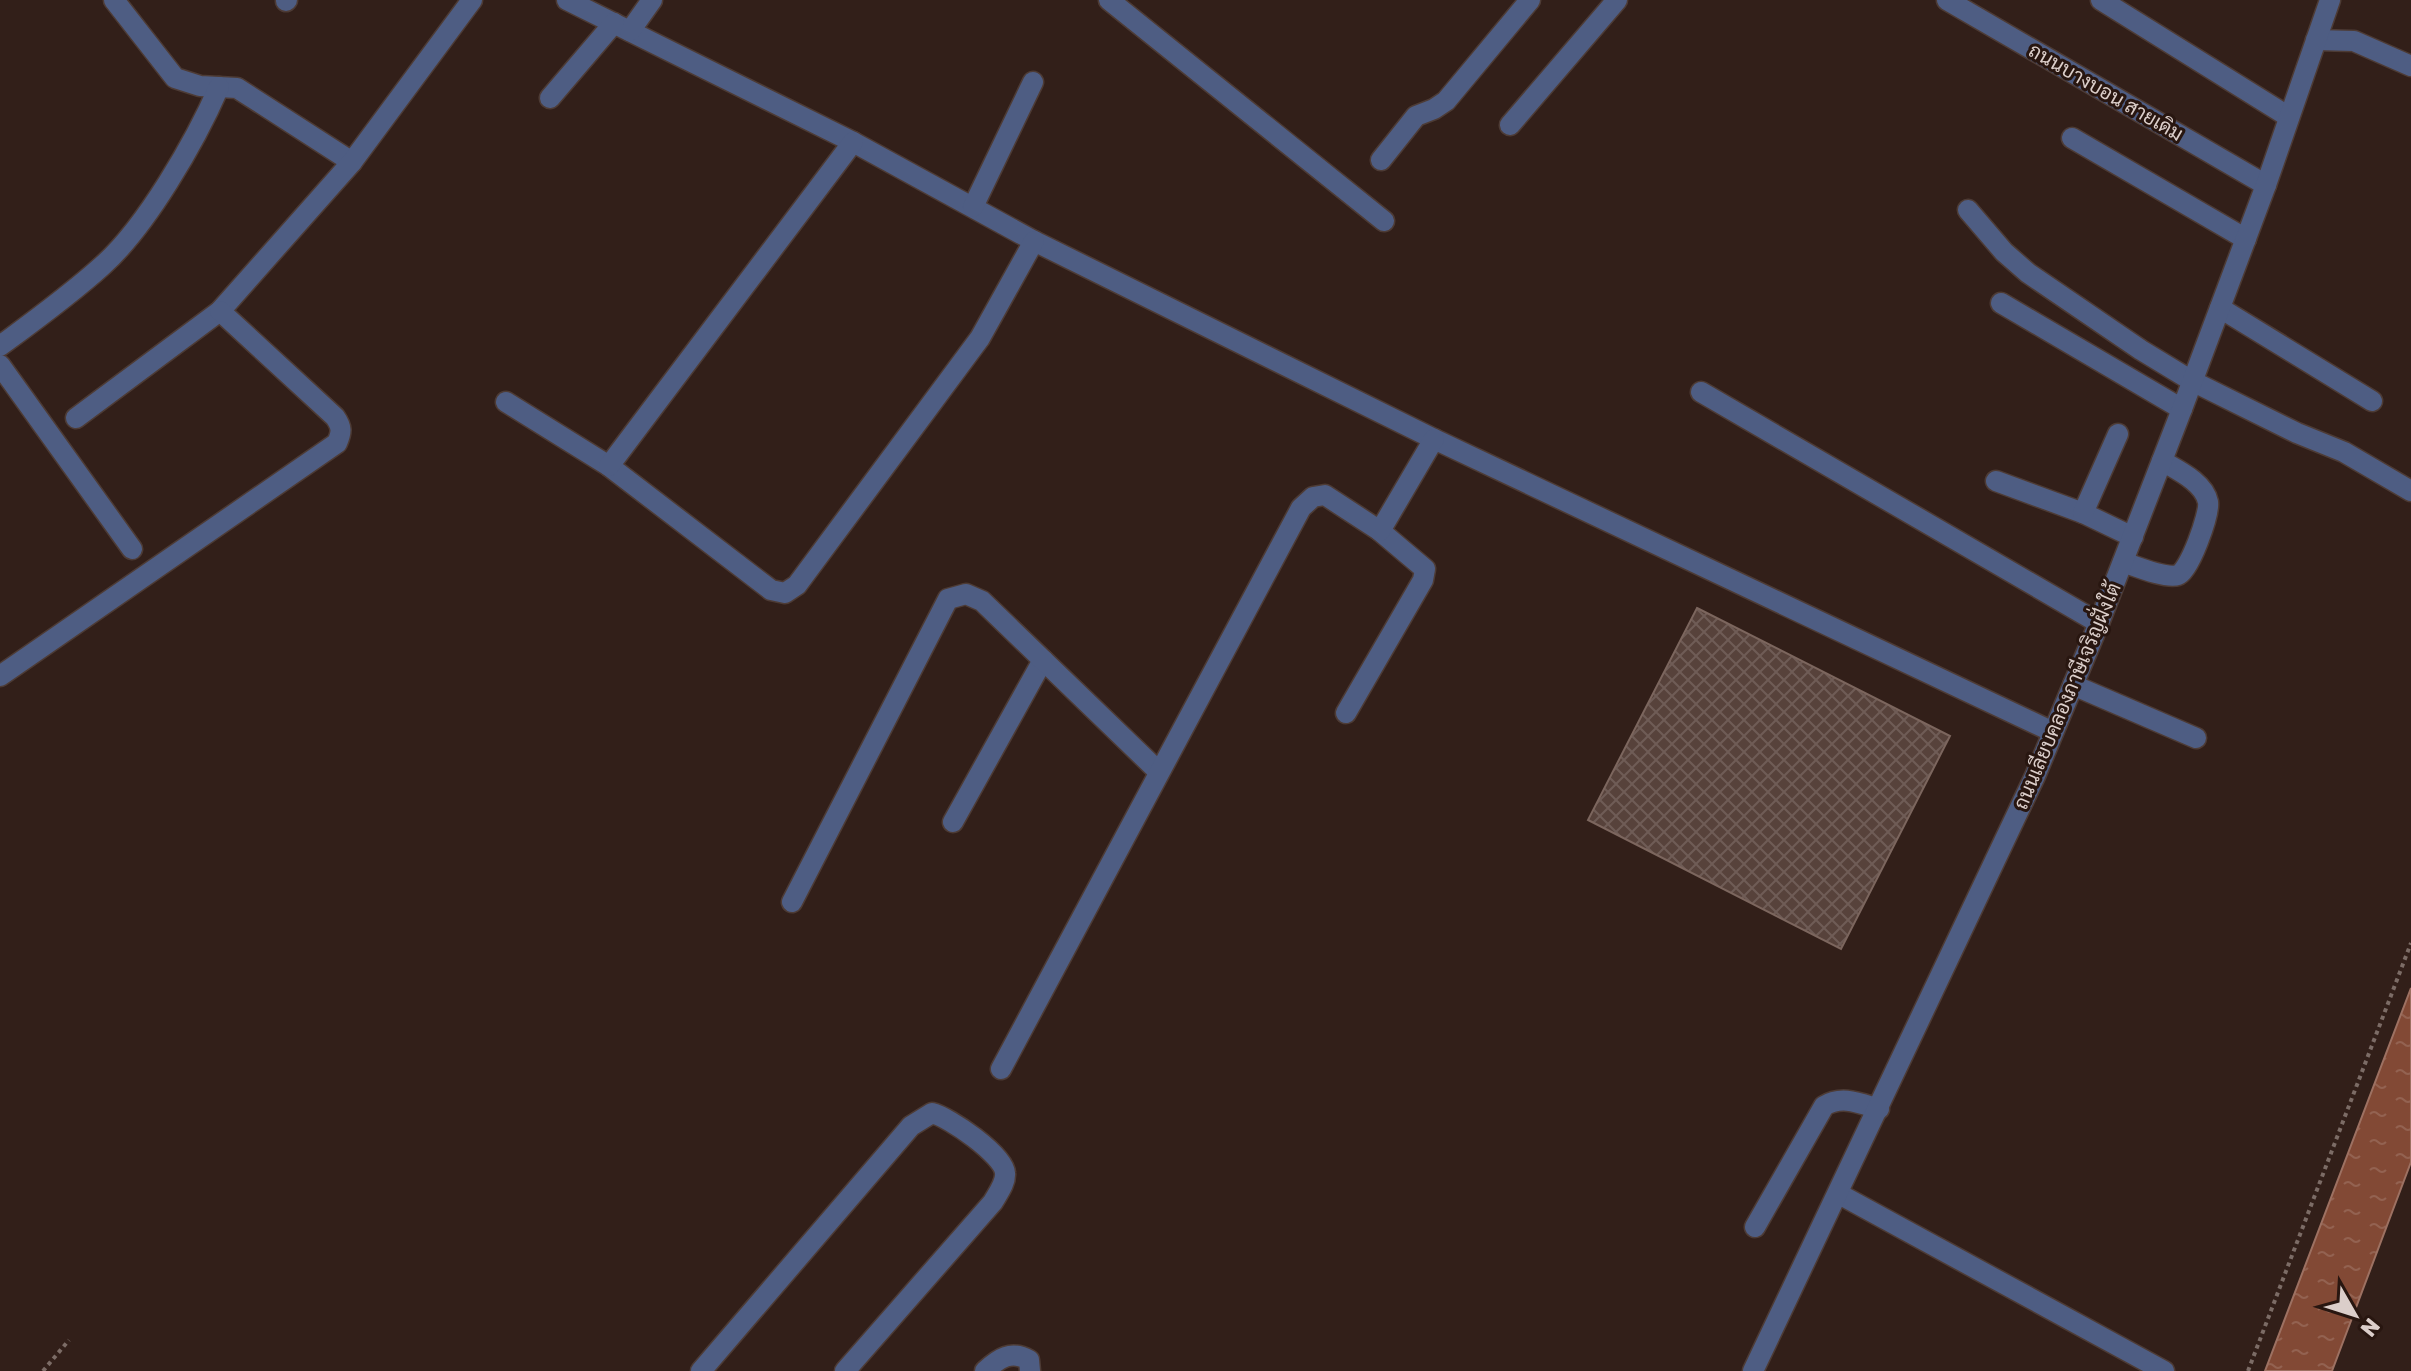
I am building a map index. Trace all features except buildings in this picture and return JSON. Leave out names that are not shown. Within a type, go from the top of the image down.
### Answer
[{"type":"street","points":[[114,0],[175,78],[200,86],[237,88],[352,162]]},
{"type":"street","points":[[76,418],[220,311],[352,162],[472,0]]},
{"type":"street","points":[[567,0],[853,142],[1034,241],[1434,439],[2053,732]]},
{"type":"street","points":[[550,98],[652,0]]},
{"type":"street","points":[[1109,0],[1384,221]]},
{"type":"street","points":[[1381,160],[1416,116],[1446,101],[1530,0]]},
{"type":"street","points":[[1510,125],[1617,0]]},
{"type":"street","name":"ถนนบางบอน สายเดิม","points":[[1947,0],[2266,185]]},
{"type":"street","points":[[2101,0],[2289,117]]},
{"type":"street","name":"ถนนเลียบคลองภาษีเจริญฝั่งใต้","points":[[1753,1371],[2035,776],[2099,623],[2266,185],[2316,40],[2325,2]]},
{"type":"street","points":[[2316,40],[2354,41],[2411,66]]},
{"type":"street","points":[[973,207],[1033,82]]},
{"type":"street","points":[[0,346],[103,265],[135,229],[180,161],[206,117],[219,87]]},
{"type":"street","points":[[2072,138],[2246,239]]},
{"type":"street","points":[[609,466],[853,142]]},
{"type":"street","points":[[1968,210],[2004,252],[2028,273],[2141,350],[2192,381],[2297,433],[2344,452],[2411,491]]},
{"type":"street","points":[[506,402],[609,466],[771,590],[785,593],[797,585],[980,338],[1034,241]]},
{"type":"street","points":[[2001,303],[2182,409]]},
{"type":"street","points":[[2220,308],[2372,401]]},
{"type":"street","points":[[0,676],[337,443],[341,425],[335,417],[220,311]]},
{"type":"street","points":[[0,365],[132,549]]},
{"type":"street","points":[[1701,392],[2099,623]]},
{"type":"street","points":[[2083,513],[2118,434]]},
{"type":"street","points":[[1380,531],[1434,439]]},
{"type":"street","points":[[2123,562],[2168,575],[2179,575],[2186,569],[2206,518],[2208,502],[2202,490],[2190,478],[2162,461]]},
{"type":"street","points":[[1996,481],[2083,513],[2133,537]]},
{"type":"street","points":[[1001,1069],[1301,508],[1313,497],[1325,495],[1380,531],[1425,569],[1423,580],[1346,713]]},
{"type":"street","points":[[792,902],[948,599],[966,594],[982,601],[1158,771]]},
{"type":"street","points":[[953,822],[1043,660]]},
{"type":"street","points":[[2073,685],[2196,738]]},
{"type":"street","points":[[1755,1227],[1824,1106],[1843,1099],[1879,1109]]},
{"type":"street","points":[[701,1371],[911,1126],[932,1113],[944,1115],[997,1157],[1004,1166],[1006,1176],[1003,1185],[993,1202],[845,1371]]},
{"type":"street","points":[[1839,1194],[2164,1371]]},
{"type":"street","points":[[985,1371],[1000,1359],[1013,1354],[1029,1360],[1030,1371]]},
{"type":"path","points":[[2248,1371],[2411,943]]},
{"type":"path","points":[[43,1371],[69,1340]]},
{"type":"water","points":[[2411,988],[2411,1162],[2332,1371],[2265,1371]]}]
